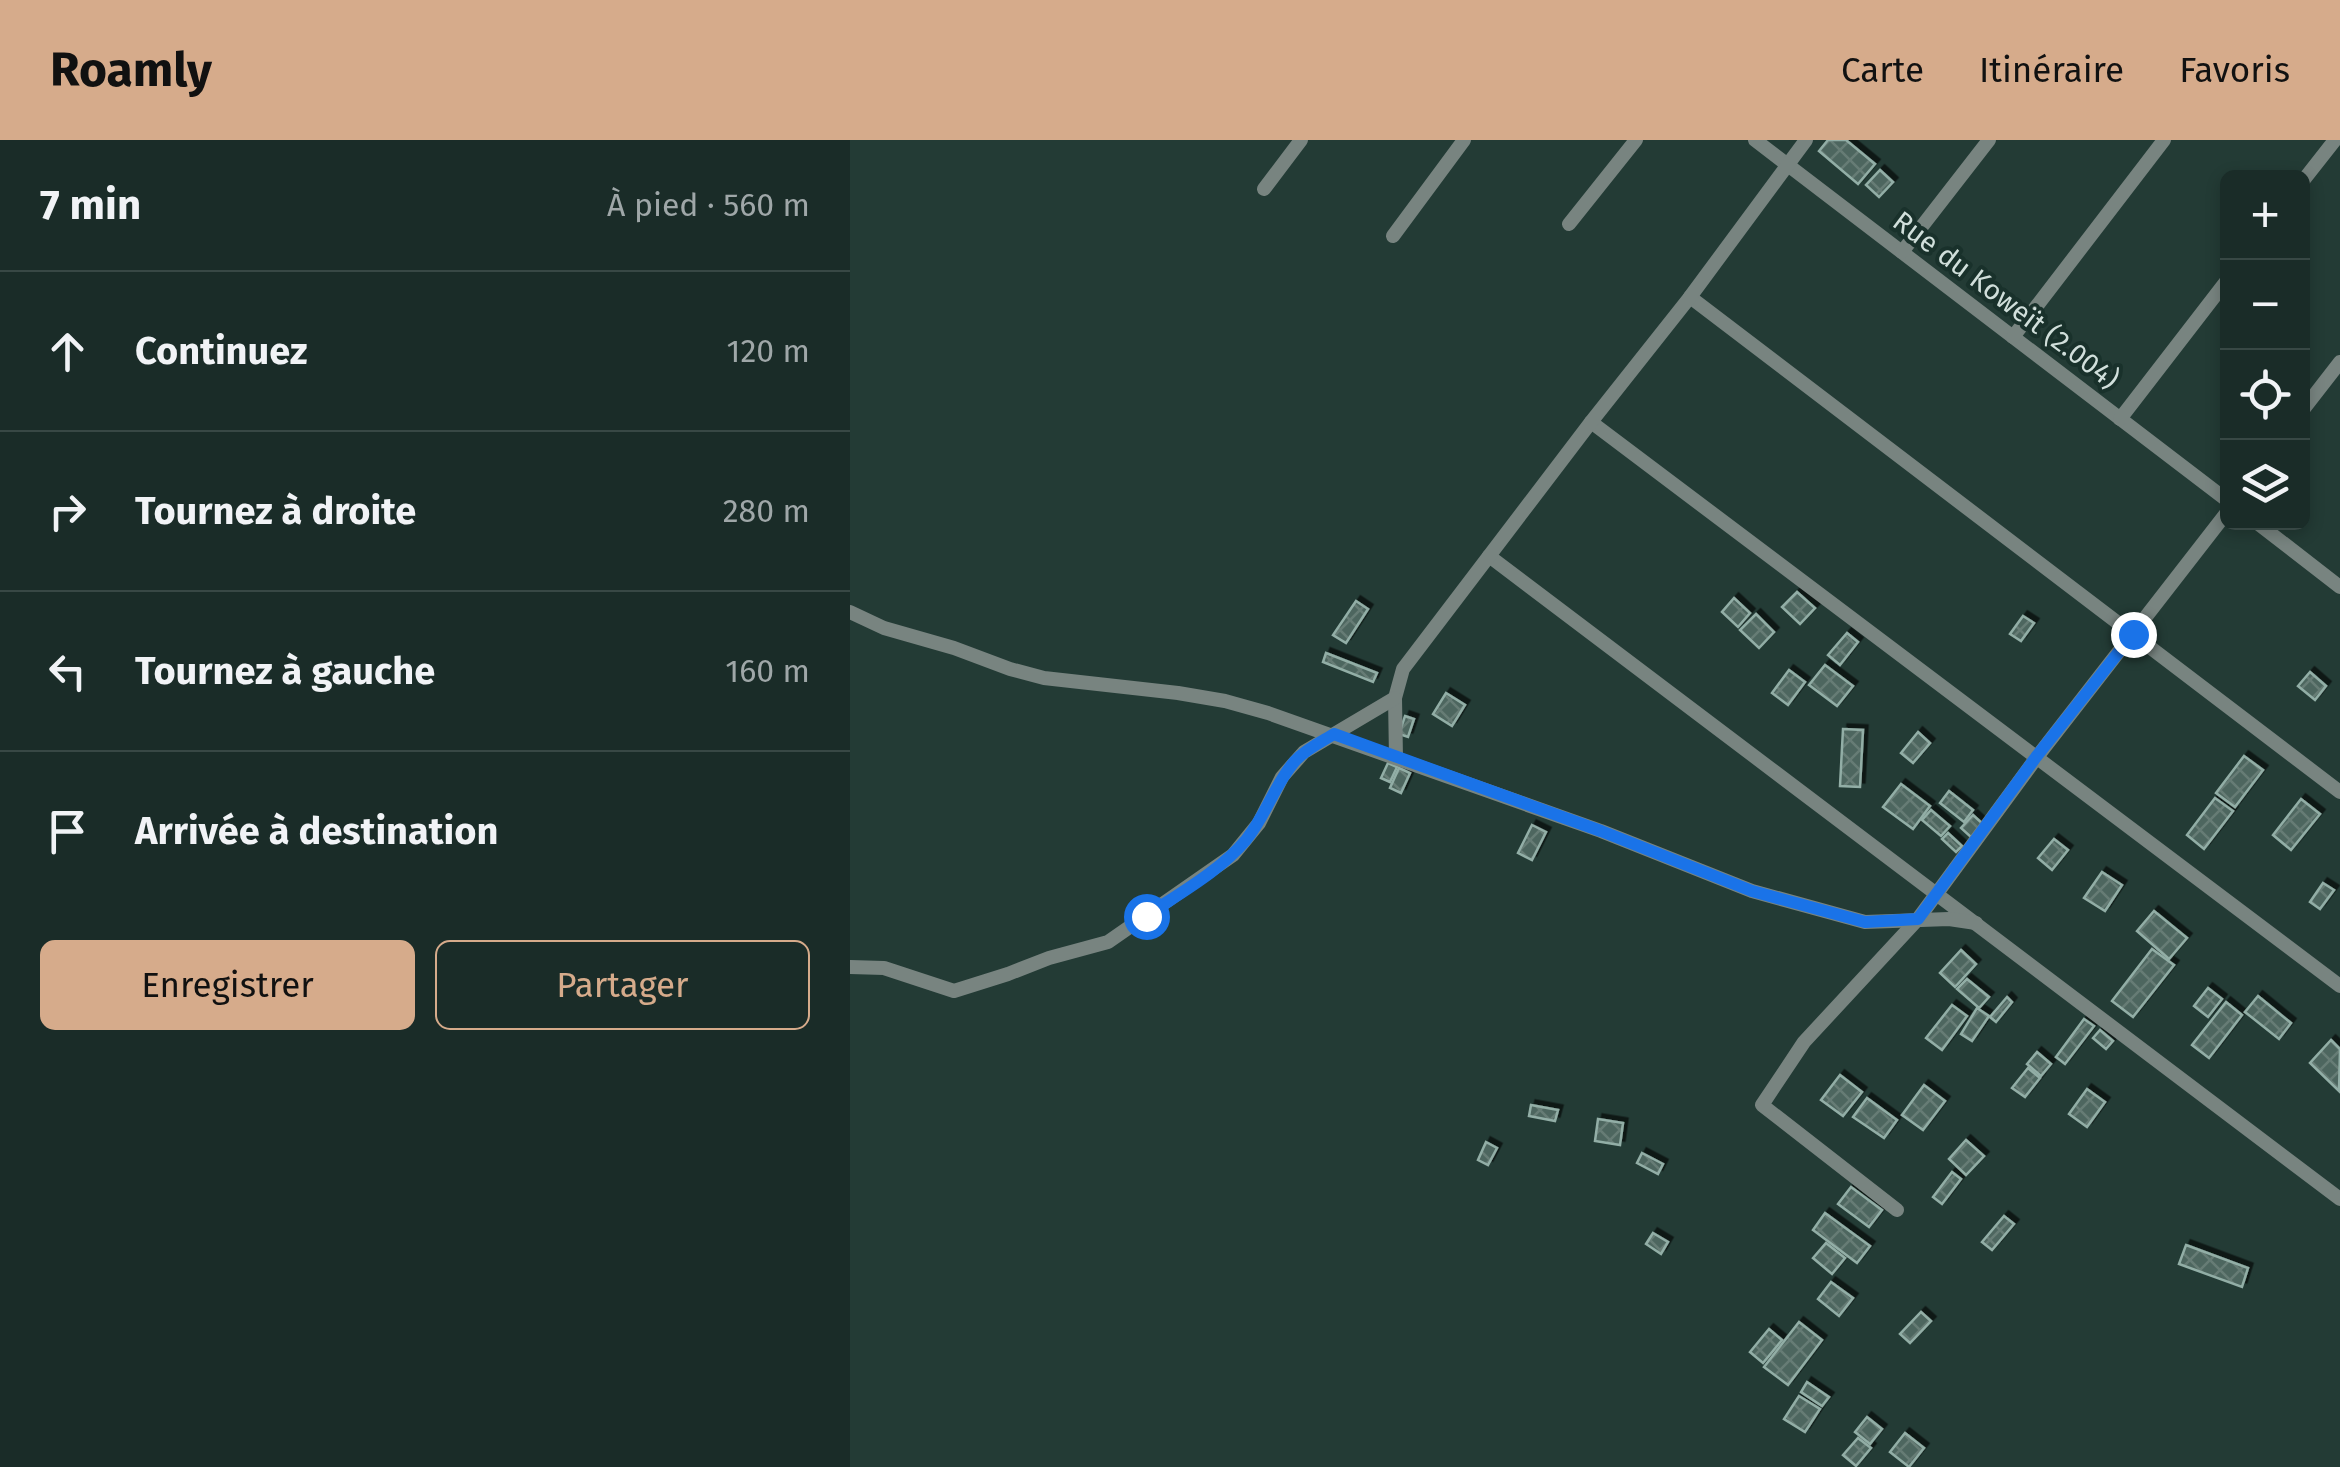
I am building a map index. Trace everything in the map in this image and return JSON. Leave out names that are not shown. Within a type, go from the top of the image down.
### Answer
[{"type":"street","points":[[1264,189],[1300,140]]},
{"type":"street","points":[[1393,236],[1464,140]]},
{"type":"street","points":[[1569,224],[1636,140]]},
{"type":"street","name":"Rue du Koweït (2.004)","points":[[1755,140],[2220,495]]},
{"type":"street","points":[[1396,758],[1394,698],[1403,669],[1806,140]]},
{"type":"street","points":[[1902,252],[1988,140]]},
{"type":"street","points":[[2013,337],[2164,140]]},
{"type":"street","points":[[2310,172],[2334,140]]},
{"type":"street","points":[[2120,419],[2220,289]]},
{"type":"street","points":[[1690,297],[2340,792]]},
{"type":"street","points":[[2310,401],[2340,362]]},
{"type":"street","points":[[1591,422],[2340,986]]},
{"type":"street","points":[[1897,1210],[1762,1105],[1804,1042],[1918,919],[2036,757],[2220,521]]},
{"type":"street","points":[[2266,530],[2340,586]]},
{"type":"street","points":[[1490,556],[2340,1199]]},
{"type":"street","points":[[850,612],[884,628],[1044,678],[1225,701],[1334,734],[1601,831],[1752,891],[1865,922],[1949,918],[1976,924]]},
{"type":"street","points":[[850,967],[884,968],[954,990],[1108,942],[1233,854],[1259,823],[1274,791],[1304,752],[1394,698]]},
{"type":"building","points":[[1828,140],[1846,140],[1875,164],[1858,184],[1819,151]]},
{"type":"building","points":[[1880,170],[1893,182],[1879,197],[1866,185]]},
{"type":"building","points":[[1797,592],[1815,608],[1800,624],[1782,607]]},
{"type":"building","points":[[1734,598],[1750,613],[1738,627],[1722,612]]},
{"type":"building","points":[[1356,601],[1368,609],[1346,643],[1333,635]]},
{"type":"building","points":[[1756,614],[1774,632],[1759,648],[1740,630]]},
{"type":"building","points":[[2023,616],[2034,623],[2021,641],[2010,634]]},
{"type":"building","points":[[1847,633],[1858,642],[1840,665],[1828,655]]},
{"type":"building","points":[[1326,653],[1377,673],[1373,682],[1323,662]]},
{"type":"building","points":[[1825,665],[1853,686],[1837,706],[1809,685]]},
{"type":"building","points":[[1789,670],[1805,682],[1788,705],[1772,693]]},
{"type":"building","points":[[2310,672],[2326,686],[2315,700],[2298,686]]},
{"type":"building","points":[[1446,693],[1465,705],[1452,726],[1433,714]]},
{"type":"building","points":[[1405,716],[1414,719],[1408,737],[1399,734]]},
{"type":"building","points":[[1843,729],[1863,730],[1860,787],[1840,786]]},
{"type":"building","points":[[1918,732],[1930,743],[1913,763],[1901,753]]},
{"type":"building","points":[[2244,756],[2263,770],[2235,807],[2216,793]]},
{"type":"building","points":[[1388,763],[1397,767],[1390,782],[1381,778]]},
{"type":"building","points":[[1399,768],[1410,773],[1401,793],[1390,788]]},
{"type":"building","points":[[1901,784],[1930,806],[1913,829],[1883,807]]},
{"type":"building","points":[[1949,791],[1973,810],[1964,822],[1940,803]]},
{"type":"building","points":[[2215,798],[2233,811],[2204,849],[2187,835]]},
{"type":"building","points":[[2301,799],[2320,814],[2291,850],[2273,835]]},
{"type":"building","points":[[1931,810],[1950,826],[1941,836],[1922,820]]},
{"type":"building","points":[[1973,815],[1984,825],[1972,838],[1961,828]]},
{"type":"building","points":[[1532,825],[1546,832],[1532,860],[1518,853]]},
{"type":"building","points":[[1948,833],[1962,846],[1956,852],[1942,839]]},
{"type":"building","points":[[2054,839],[2068,850],[2052,870],[2038,858]]},
{"type":"building","points":[[2102,872],[2122,885],[2105,911],[2084,898]]},
{"type":"building","points":[[2323,883],[2334,890],[2320,909],[2310,902]]},
{"type":"building","points":[[2154,911],[2187,938],[2169,959],[2137,931]]},
{"type":"building","points":[[2152,949],[2174,965],[2133,1017],[2112,1001]]},
{"type":"building","points":[[1961,950],[1976,964],[1955,987],[1940,973]]},
{"type":"building","points":[[1967,979],[1989,997],[1979,1008],[1957,989]]},
{"type":"building","points":[[2208,988],[2222,999],[2208,1017],[2194,1006]]},
{"type":"building","points":[[2258,996],[2291,1023],[2279,1039],[2245,1012]]},
{"type":"building","points":[[2007,997],[2012,1002],[1996,1022],[1990,1017]]},
{"type":"building","points":[[2226,1002],[2242,1015],[2209,1058],[2192,1045]]},
{"type":"building","points":[[1952,1005],[1967,1016],[1942,1050],[1926,1038]]},
{"type":"building","points":[[1977,1008],[1989,1016],[1972,1041],[1961,1034]]},
{"type":"building","points":[[2084,1019],[2094,1026],[2065,1064],[2056,1057]]},
{"type":"building","points":[[2100,1030],[2113,1041],[2106,1049],[2093,1038]]},
{"type":"building","points":[[2331,1040],[2340,1049],[2339,1091],[2310,1063]]},
{"type":"building","points":[[2037,1052],[2051,1064],[2041,1076],[2027,1064]]},
{"type":"building","points":[[2028,1068],[2040,1078],[2025,1097],[2012,1088]]},
{"type":"building","points":[[1840,1075],[1862,1092],[1843,1116],[1821,1100]]},
{"type":"building","points":[[1924,1085],[1945,1101],[1923,1130],[1902,1115]]},
{"type":"building","points":[[2087,1089],[2105,1102],[2087,1127],[2069,1114]]},
{"type":"building","points":[[1867,1098],[1897,1120],[1884,1138],[1853,1117]]},
{"type":"building","points":[[1531,1105],[1558,1110],[1555,1121],[1529,1116]]},
{"type":"building","points":[[1598,1119],[1623,1123],[1620,1145],[1595,1141]]},
{"type":"building","points":[[1966,1140],[1984,1156],[1966,1175],[1949,1159]]},
{"type":"building","points":[[1486,1142],[1497,1148],[1488,1165],[1478,1160]]},
{"type":"building","points":[[1642,1153],[1663,1164],[1658,1174],[1637,1163]]},
{"type":"building","points":[[1952,1172],[1961,1179],[1942,1204],[1933,1197]]},
{"type":"building","points":[[1851,1187],[1882,1210],[1869,1227],[1838,1204]]},
{"type":"building","points":[[1825,1213],[1870,1246],[1857,1263],[1813,1230]]},
{"type":"building","points":[[2004,1216],[2014,1224],[1992,1250],[1982,1242]]},
{"type":"building","points":[[1653,1233],[1668,1242],[1661,1254],[1646,1244]]},
{"type":"building","points":[[1826,1243],[1845,1258],[1832,1274],[1813,1258]]},
{"type":"building","points":[[2186,1245],[2248,1268],[2242,1287],[2179,1264]]},
{"type":"building","points":[[1831,1282],[1853,1298],[1839,1316],[1818,1299]]},
{"type":"building","points":[[1921,1312],[1931,1321],[1910,1343],[1900,1334]]},
{"type":"building","points":[[1799,1322],[1822,1340],[1788,1385],[1764,1367]]},
{"type":"building","points":[[1769,1329],[1782,1340],[1763,1363],[1750,1352]]},
{"type":"building","points":[[1807,1382],[1829,1397],[1822,1406],[1801,1392]]},
{"type":"building","points":[[1799,1396],[1820,1409],[1805,1432],[1784,1419]]},
{"type":"building","points":[[1867,1417],[1882,1429],[1870,1444],[1855,1432]]},
{"type":"building","points":[[1905,1433],[1924,1448],[1909,1467],[1890,1452]]},
{"type":"building","points":[[1858,1438],[1871,1448],[1856,1466],[1843,1455]]},
{"type":"route","points":[[1146,916],[1233,854],[1259,823],[1294,762],[1334,734],[1601,831],[1752,891],[1865,922],[1918,919],[2036,757],[2133,634]]}]
